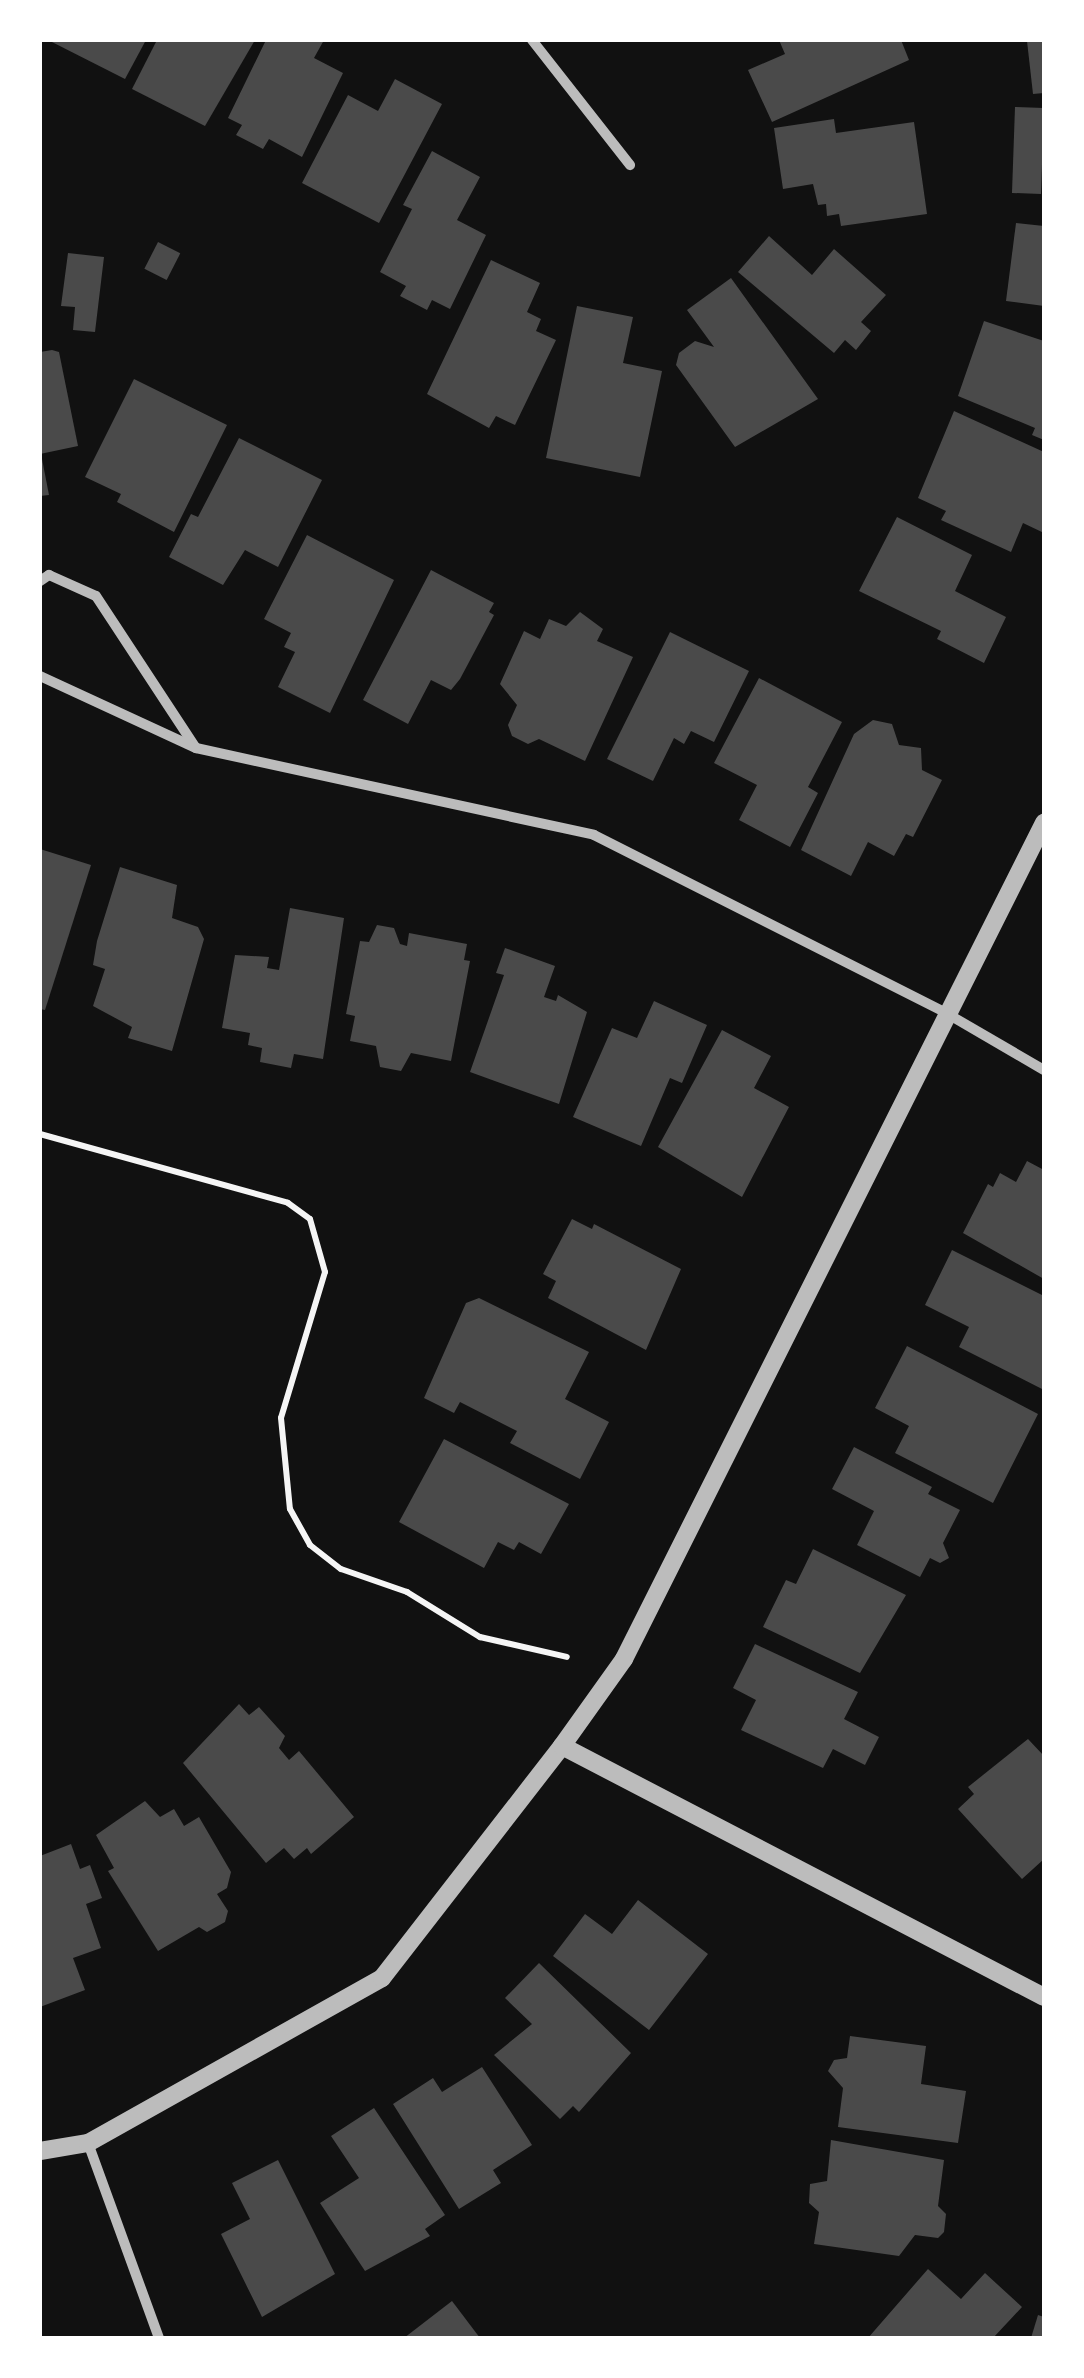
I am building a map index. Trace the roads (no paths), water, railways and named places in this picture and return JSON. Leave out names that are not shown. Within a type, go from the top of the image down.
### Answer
[{"type":"street","points":[[532,40],[630,165]]},
{"type":"street","points":[[40,581],[49,575],[96,596],[196,748]]},
{"type":"street","points":[[40,676],[196,748],[594,836],[946,1013],[1044,1070]]},
{"type":"street","points":[[40,2152],[88,2143],[382,1978],[562,1746],[624,1659],[1044,823]]},
{"type":"street","points":[[562,1746],[1044,1997]]},
{"type":"street","points":[[88,2143],[159,2338]]}]
